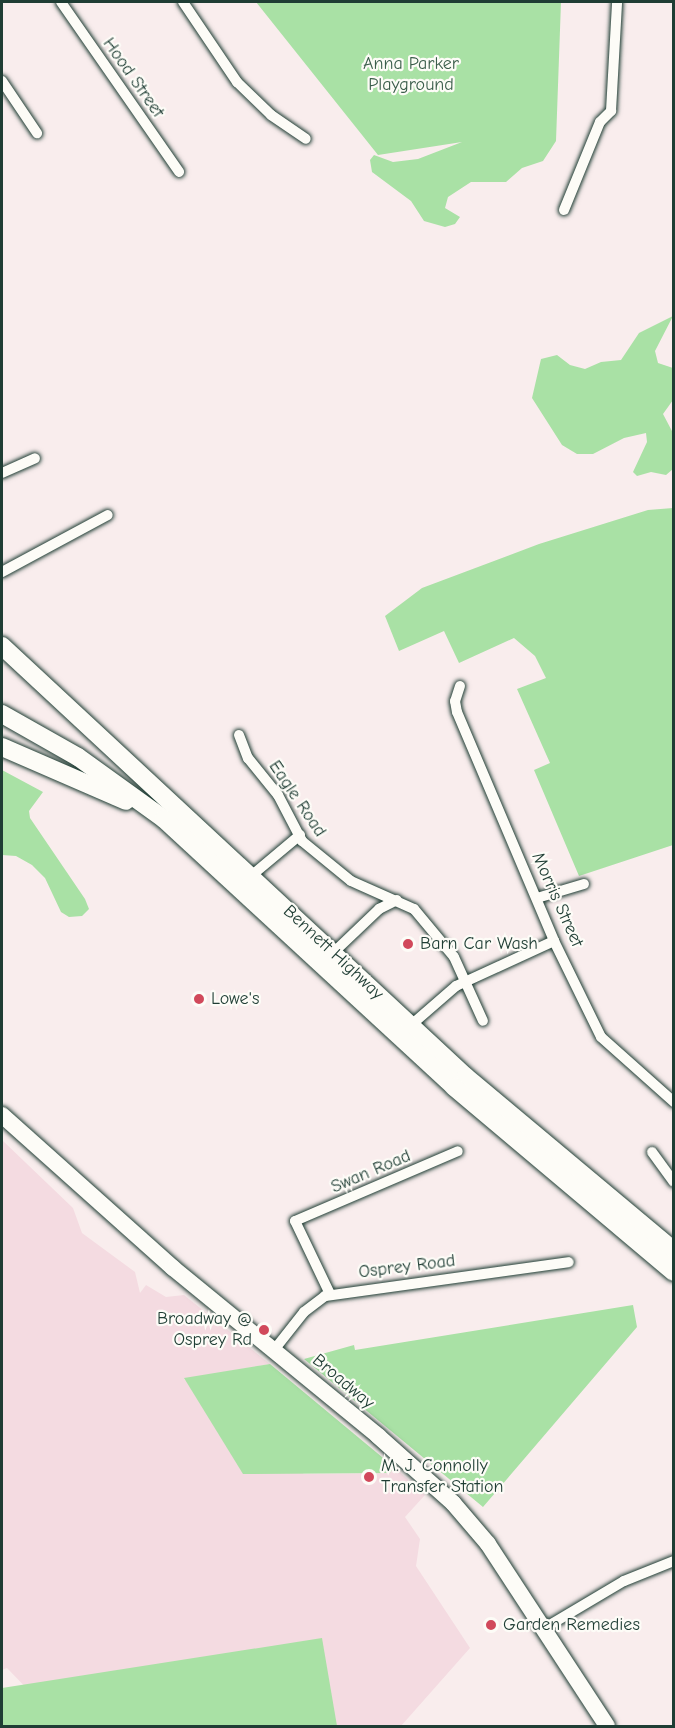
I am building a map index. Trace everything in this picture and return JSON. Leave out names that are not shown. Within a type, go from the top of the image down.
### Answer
[{"type":"highway","name":"Bennett Highway","points":[[2,646],[410,1026],[674,1251]]},
{"type":"highway","name":"Bennett Highway","points":[[2,714],[86,762],[164,819],[454,1087],[674,1272]]},
{"type":"highway","points":[[2,747],[164,819]]},
{"type":"main road","name":"Broadway","points":[[2,1115],[173,1268],[274,1350],[453,1503],[488,1544],[607,1726]]},
{"type":"street","name":"Hood Street","points":[[61,2],[179,172]]},
{"type":"street","points":[[183,2],[237,82],[271,114],[306,139]]},
{"type":"street","points":[[564,210],[600,122],[611,111],[617,2]]},
{"type":"street","points":[[2,81],[37,133]]},
{"type":"street","points":[[2,473],[35,458]]},
{"type":"street","points":[[2,572],[108,515]]},
{"type":"street","name":"Morris Street","points":[[460,686],[456,695],[457,712],[554,941],[601,1037],[674,1102]]},
{"type":"street","name":"Eagle Road","points":[[239,735],[244,760],[278,795],[300,836],[332,869],[414,909],[448,949],[466,981],[483,1021]]},
{"type":"street","points":[[251,876],[300,836]]},
{"type":"street","points":[[537,898],[584,884]]},
{"type":"street","points":[[333,953],[379,909],[397,900]]},
{"type":"street","points":[[410,1026],[445,994],[466,981],[554,941]]},
{"type":"street","name":"Swan Road","points":[[330,1294],[295,1221],[458,1152]]},
{"type":"street","points":[[652,1152],[674,1182]]},
{"type":"street","name":"Osprey Road","points":[[274,1350],[314,1303],[330,1294],[569,1262]]},
{"type":"street","points":[[543,1629],[624,1581],[672,1564]]},
{"type":"shaded area","points":[[2,1140],[73,1208],[82,1233],[135,1272],[140,1293],[146,1285],[166,1297],[184,1295],[270,1364],[184,1379],[304,1474],[389,1473],[394,1467],[425,1495],[405,1517],[420,1539],[416,1566],[470,1648],[401,1726],[237,1726],[37,1699],[7,1668],[2,1670]]},
{"type":"green space","name":"Anna Parker Playground","points":[[256,2],[561,2],[556,141],[543,161],[522,168],[506,182],[471,182],[448,197],[445,208],[460,217],[455,224],[445,227],[424,221],[411,201],[372,172],[370,160],[374,155],[393,162],[418,159],[462,142],[378,155]]},
{"type":"green space","points":[[673,316],[655,351],[658,363],[673,368],[673,400],[663,414],[673,433],[673,469],[666,475],[651,472],[637,476],[633,472],[647,442],[646,433],[624,438],[593,454],[577,454],[562,445],[532,398],[541,359],[557,355],[570,365],[585,369],[601,362],[621,360],[639,333]]},
{"type":"green space","points":[[673,508],[673,845],[579,876],[534,770],[550,763],[517,689],[546,678],[535,656],[514,638],[459,663],[444,631],[399,651],[385,616],[422,588],[539,544],[648,510]]},
{"type":"green space","points":[[2,770],[43,792],[29,811],[30,818],[85,899],[89,909],[82,916],[69,917],[61,912],[45,878],[32,865],[16,856],[2,855]]},
{"type":"green space","points":[[633,1305],[637,1327],[483,1507],[304,1359],[354,1345],[355,1350]]},
{"type":"green space","points":[[270,1364],[394,1467],[390,1473],[243,1474],[184,1378]]},
{"type":"green space","points":[[322,1638],[337,1726],[2,1726],[2,1688]]},
{"type":"place","name":"Barn Car Wash","points":[[408,944]]},
{"type":"place","name":"Lowe's","points":[[199,999]]},
{"type":"place","name":"Broadway @ Osprey Rd","points":[[264,1330]]},
{"type":"place","name":"M. J. Connolly Transfer Station","points":[[369,1477]]},
{"type":"place","name":"Garden Remedies","points":[[491,1625]]}]
